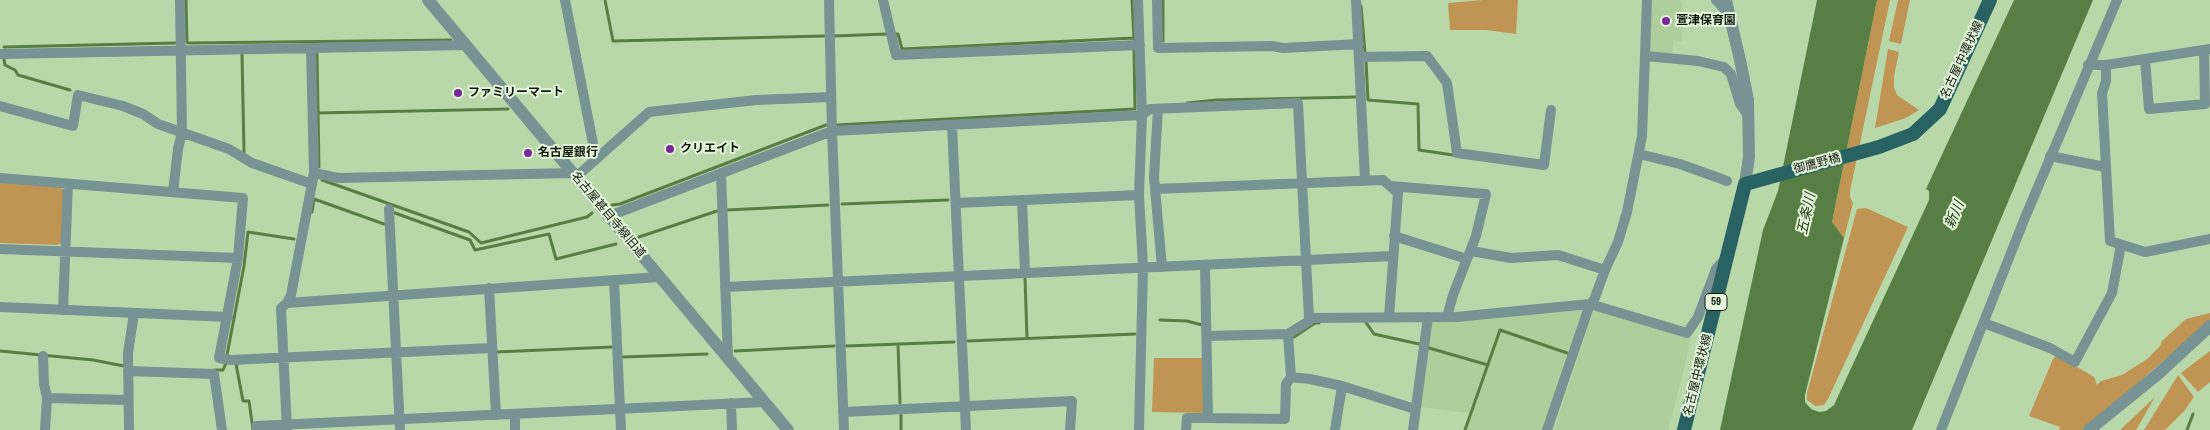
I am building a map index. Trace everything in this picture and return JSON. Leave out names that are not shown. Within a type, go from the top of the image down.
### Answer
[{"type":"main road","name":"名古屋中環状線","points":[[1879,147],[1914,134],[1940,109],[1990,0]]},
{"type":"main road","name":"御鷹野橋","points":[[1750,182],[1879,147]]},
{"type":"main road","name":"名古屋中環状線","points":[[1684,430],[1727,257],[1750,182]]},
{"type":"street","points":[[173,192],[182,132],[180,0]]},
{"type":"street","name":"名古屋甚目寺線旧道","points":[[428,0],[788,430]]},
{"type":"street","points":[[565,0],[596,159]]},
{"type":"street","points":[[829,0],[832,131],[844,430]]},
{"type":"street","points":[[883,0],[896,55],[1140,45]]},
{"type":"street","points":[[1138,0],[1142,115],[1139,195],[1143,267],[1138,430]]},
{"type":"street","points":[[1158,0],[1158,48],[1272,46],[1283,48],[1359,44]]},
{"type":"street","points":[[1356,0],[1365,180]]},
{"type":"street","points":[[1548,430],[1590,304],[1594,300],[1604,270],[1618,242],[1642,136],[1647,0]]},
{"type":"street","points":[[1716,0],[1730,15]]},
{"type":"street","points":[[1726,0],[1740,60],[1749,117],[1750,182]]},
{"type":"street","points":[[1941,430],[2050,156],[2116,0]]},
{"type":"street","points":[[0,54],[466,45]]},
{"type":"street","points":[[287,303],[314,173],[312,48]]},
{"type":"street","points":[[2088,65],[2106,65],[2145,58],[2207,49],[2205,104],[2149,109],[2145,58]]},
{"type":"street","points":[[1360,57],[1427,56],[1447,83],[1457,153],[1544,166],[1551,110]]},
{"type":"street","points":[[1646,56],[1698,61],[1724,67],[1730,74],[1740,104],[1749,117]]},
{"type":"street","points":[[2106,65],[2106,81],[2102,92],[2108,236],[2110,241],[2145,252],[2210,238]]},
{"type":"street","points":[[0,106],[73,126],[78,95],[124,106],[143,114],[158,124],[229,148],[252,163],[312,184]]},
{"type":"street","points":[[314,173],[338,178],[574,175],[596,159],[649,112],[756,100],[831,97]]},
{"type":"street","points":[[609,216],[832,131],[1142,115],[1150,109],[1298,103],[1309,321],[1288,334],[1207,336]]},
{"type":"street","points":[[1158,109],[1155,189],[1162,267]]},
{"type":"street","points":[[952,125],[966,430]]},
{"type":"street","points":[[1638,154],[1680,164],[1727,181]]},
{"type":"street","points":[[2050,156],[2106,167]]},
{"type":"street","points":[[721,173],[728,358]]},
{"type":"street","points":[[0,178],[243,198],[238,258],[219,358],[230,360],[492,348]]},
{"type":"street","points":[[1155,189],[1383,180],[1398,192],[1389,317]]},
{"type":"street","points":[[63,310],[68,184]]},
{"type":"street","points":[[1391,186],[1486,194],[1480,223],[1446,317]]},
{"type":"street","points":[[956,204],[1139,195]]},
{"type":"street","points":[[1022,200],[1025,273]]},
{"type":"street","points":[[390,209],[400,430]]},
{"type":"street","points":[[1394,236],[1469,255],[1511,258],[1558,256],[1604,270]]},
{"type":"street","points":[[1984,323],[2050,348],[2074,362],[2112,293],[2121,245]]},
{"type":"street","points":[[0,249],[238,258]]},
{"type":"street","points":[[725,287],[1393,256]]},
{"type":"street","points":[[1309,318],[1446,317],[1590,304],[1687,333],[1698,317],[1716,268],[1727,257]]},
{"type":"street","points":[[1205,265],[1208,418]]},
{"type":"street","points":[[287,427],[281,308],[287,303],[659,277]]},
{"type":"street","points":[[614,280],[621,430]]},
{"type":"street","points":[[489,288],[496,415]]},
{"type":"street","points":[[0,307],[228,317]]},
{"type":"street","points":[[129,430],[128,371],[134,313]]},
{"type":"street","points":[[1413,430],[1428,317]]},
{"type":"street","points":[[2089,430],[2158,374],[2210,326]]},
{"type":"street","points":[[1186,430],[1187,418],[1285,419],[1286,384],[1292,377],[1288,334]]},
{"type":"street","points":[[43,356],[44,384],[47,398],[45,430]]},
{"type":"street","points":[[128,371],[214,374],[222,430]]},
{"type":"street","points":[[1292,377],[1310,378],[1342,386],[1415,409]]},
{"type":"street","points":[[1335,430],[1342,386]]},
{"type":"street","points":[[47,398],[128,400]]},
{"type":"street","points":[[843,412],[1072,401],[1070,430]]},
{"type":"street","points":[[256,426],[287,427],[400,418],[764,402]]},
{"type":"street","points":[[731,404],[732,430]]},
{"type":"street","points":[[514,414],[515,430]]},
{"type":"shaded area","points":[[1518,0],[1516,34],[1486,30],[1450,30],[1448,3]]},
{"type":"shaded area","name":"萱津保育園","points":[[1649,0],[1680,0],[1682,2],[1682,41],[1673,40],[1672,56],[1650,52]]},
{"type":"shaded area","points":[[1877,0],[1890,0],[1850,191],[1850,198],[1853,203],[1844,238],[1832,222]]},
{"type":"shaded area","points":[[1898,0],[1910,0],[1901,44],[1889,41]]},
{"type":"shaded area","points":[[1888,49],[1899,52],[1894,76],[1894,87],[1897,95],[1919,110],[1906,118],[1875,128]]},
{"type":"shaded area","points":[[0,182],[61,187],[63,190],[62,242],[58,245],[0,243]]},
{"type":"shaded area","points":[[1866,208],[1908,227],[1828,399],[1824,405],[1815,406],[1807,400],[1807,393],[1857,209]]},
{"type":"shaded area","points":[[1583,309],[1568,352],[1499,328],[1487,364],[1428,347],[1432,321]]},
{"type":"shaded area","points":[[1599,309],[1690,336],[1690,345],[1668,430],[1554,430],[1593,312]]},
{"type":"shaded area","points":[[2210,313],[2210,320],[2084,430],[2059,430],[2060,427],[2029,416],[2053,359],[2057,355],[2094,377],[2097,385],[2101,381],[2122,375],[2147,359],[2160,346],[2162,341],[2186,319]]},
{"type":"shaded area","points":[[1500,331],[1567,355],[1542,430],[1466,430]]},
{"type":"shaded area","points":[[1428,349],[1486,366],[1469,413],[1421,407]]},
{"type":"shaded area","points":[[2210,351],[2210,382],[2198,392],[2181,373]]},
{"type":"shaded area","points":[[1154,358],[1205,358],[1206,413],[1152,412]]},
{"type":"shaded area","points":[[2178,375],[2194,397],[2185,410],[2165,430],[2144,430]]},
{"type":"shaded area","points":[[2155,397],[2136,430],[2120,430]]},
{"type":"water","points":[[1817,0],[1877,0],[1832,222],[1844,238],[1805,395],[1805,402],[1811,409],[1819,412],[1826,411],[1834,405],[1929,200],[1929,191],[1926,189],[2014,0],[2093,0],[1912,430],[1720,430],[1763,230],[1778,191]]},
{"type":"waterway","points":[[186,0],[187,42]]},
{"type":"waterway","points":[[605,0],[613,41],[824,36]]},
{"type":"waterway","points":[[1132,0],[1134,39]]},
{"type":"waterway","points":[[1163,0],[1163,41]]},
{"type":"waterway","points":[[1361,6],[1365,53]]},
{"type":"waterway","points":[[834,36],[887,34]]},
{"type":"waterway","points":[[896,34],[898,34],[902,49],[1134,38]]},
{"type":"waterway","points":[[188,43],[451,40]]},
{"type":"waterway","points":[[4,47],[175,43]]},
{"type":"waterway","points":[[836,125],[1135,109],[1134,50]]},
{"type":"waterway","points":[[242,54],[244,152]]},
{"type":"waterway","points":[[317,54],[319,167]]},
{"type":"waterway","points":[[4,59],[5,65],[15,70],[18,75],[70,90]]},
{"type":"waterway","points":[[1366,61],[1368,100],[1418,104],[1419,150],[1453,155]]},
{"type":"waterway","points":[[1187,103],[1216,100],[1356,97]]},
{"type":"waterway","points":[[318,113],[508,109]]},
{"type":"waterway","points":[[612,205],[620,204],[826,125]]},
{"type":"waterway","points":[[322,180],[469,232],[481,243],[587,217],[592,213]]},
{"type":"waterway","points":[[312,212],[314,199],[384,224]]},
{"type":"waterway","points":[[842,204],[948,200]]},
{"type":"waterway","points":[[727,210],[828,205]]},
{"type":"waterway","points":[[639,237],[717,211]]},
{"type":"waterway","points":[[395,213],[470,240],[475,250],[549,234],[556,259],[616,244]]},
{"type":"waterway","points":[[227,355],[244,266],[248,232],[294,239]]},
{"type":"waterway","points":[[1025,278],[1027,338]]},
{"type":"waterway","points":[[1160,320],[1187,321],[1202,325]]},
{"type":"waterway","points":[[1365,321],[1374,334],[1419,344]]},
{"type":"waterway","points":[[1294,337],[1315,323],[1319,323]]},
{"type":"waterway","points":[[1465,430],[1500,330],[1567,353]]},
{"type":"waterway","points":[[968,341],[1135,334]]},
{"type":"waterway","points":[[846,346],[954,342]]},
{"type":"waterway","points":[[898,344],[900,403]]},
{"type":"waterway","points":[[735,351],[834,346]]},
{"type":"waterway","points":[[496,352],[612,347]]},
{"type":"waterway","points":[[1429,348],[1488,365]]},
{"type":"waterway","points":[[0,351],[93,360],[124,366]]},
{"type":"waterway","points":[[623,357],[707,354]]},
{"type":"waterway","points":[[214,370],[223,370],[226,363]]},
{"type":"waterway","points":[[238,364],[236,364],[243,401],[249,401],[253,430]]},
{"type":"waterway","points":[[2187,430],[2193,414]]},
{"type":"waterway","points":[[901,415],[901,430]]},
{"type":"place","name":"萱津保育園","points":[[1666,21]]},
{"type":"place","name":"ファミリーマート","points":[[458,93]]},
{"type":"place","name":"クリエイト","points":[[670,149]]},
{"type":"place","name":"名古屋銀行","points":[[528,153]]},
{"type":"water label","name":"五条川","points":[[1807,214]]},
{"type":"water label","name":"新川","points":[[1955,215]]}]
